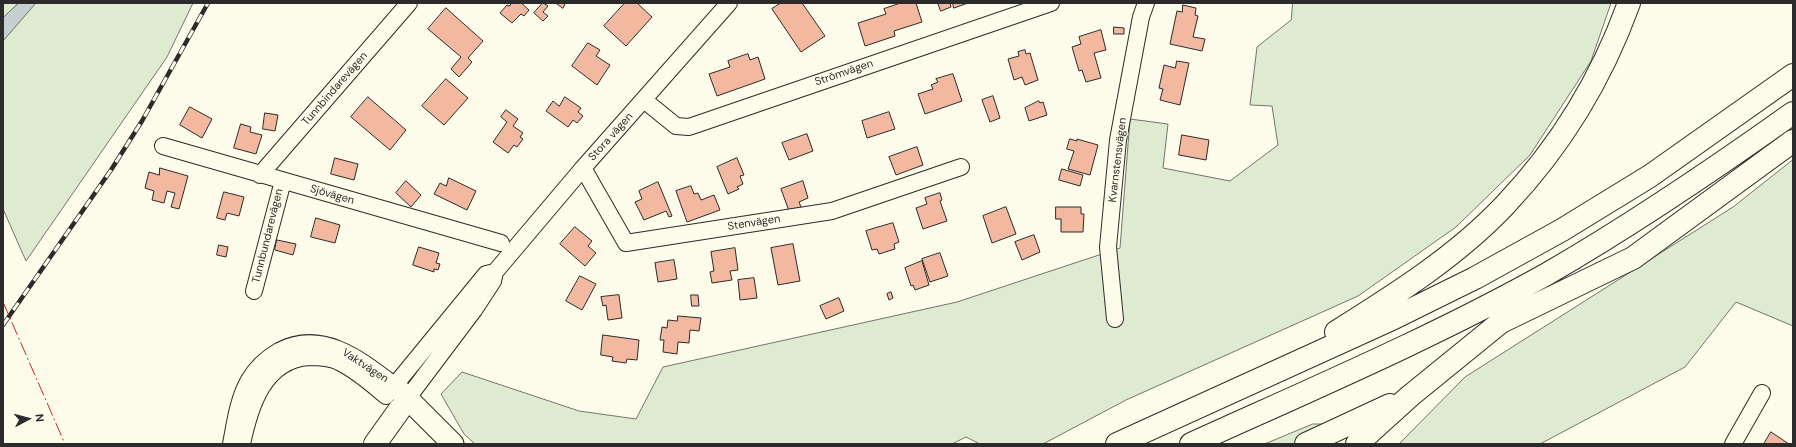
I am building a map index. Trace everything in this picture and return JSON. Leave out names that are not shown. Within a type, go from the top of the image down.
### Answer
[{"type":"highway","points":[[1256,381],[1332,335],[1414,281],[1451,253],[1505,206],[1559,140],[1582,104],[1605,62],[1629,3]]},
{"type":"highway","points":[[1117,444],[1256,381],[1475,278],[1562,230],[1650,176],[1793,75]]},
{"type":"highway","points":[[1191,444],[1407,345],[1547,273],[1707,174],[1793,113]]},
{"type":"highway","points":[[1357,444],[1410,396],[1501,322],[1633,258],[1793,141]]},
{"type":"highway","points":[[1306,444],[1410,396]]},
{"type":"highway","points":[[375,444],[397,397]]},
{"type":"main road","points":[[397,397],[434,444]]},
{"type":"main road","points":[[397,397],[453,444]]},
{"type":"street","name":"Tunnbindarevägen","points":[[260,174],[409,3]]},
{"type":"street","name":"Stora vägen","points":[[397,397],[430,371],[474,310],[493,281],[496,272],[584,168],[729,3]]},
{"type":"street","name":"Strömvägen","points":[[644,100],[676,126],[689,127],[1051,3]]},
{"type":"street","name":"Kvarnstensvägen","points":[[1115,319],[1108,247],[1118,140],[1141,17],[1146,3]]},
{"type":"street","name":"Sjövägen","points":[[163,146],[501,243]]},
{"type":"street","name":"Stenvägen","points":[[584,168],[626,243],[832,211],[961,167]]},
{"type":"street","name":"Tunnbundarevägen","points":[[254,291],[283,181]]},
{"type":"street","name":"Vaktvägen","points":[[231,444],[239,404],[249,379],[271,355],[292,346],[313,343],[335,347],[370,367],[397,397]]},
{"type":"street","name":"Vaktvägen","points":[[242,444],[259,390],[268,377],[289,362],[301,358],[318,357],[339,362],[397,397]]},
{"type":"street","points":[[1733,444],[1762,393]]},
{"type":"green space","points":[[3,3],[19,3],[3,18]]},
{"type":"green space","points":[[36,3],[193,3],[167,57],[26,261],[3,209],[3,41]]},
{"type":"green space","points":[[1293,3],[1611,3],[1591,61],[1530,155],[1456,227],[1358,296],[1126,400],[1043,444],[980,444],[966,437],[952,444],[475,444],[464,434],[441,394],[462,372],[579,411],[636,419],[663,367],[957,302],[1120,248],[1130,119],[1168,124],[1163,168],[1230,181],[1278,145],[1272,106],[1250,105],[1257,47],[1291,20]]},
{"type":"green space","points":[[1793,160],[1793,326],[1736,302],[1685,367],[1540,444],[1399,444],[1465,377],[1733,207]]},
{"type":"green space","points":[[1313,424],[1344,424],[1325,444],[1265,444]]},
{"type":"shaded area","points":[[19,3],[36,3],[3,41],[3,18]]},
{"type":"building","points":[[512,3],[521,3],[529,10],[524,16],[521,14],[512,23],[500,13],[507,5],[509,6]]},
{"type":"building","points":[[543,3],[548,6],[543,12],[548,16],[543,21],[534,13]]},
{"type":"building","points":[[556,3],[564,3],[565,4],[563,8]]},
{"type":"building","points":[[625,3],[637,3],[652,17],[626,46],[604,26]]},
{"type":"building","points":[[781,3],[802,3],[825,36],[801,52],[772,9]]},
{"type":"building","points":[[901,3],[916,3],[922,22],[894,31],[895,36],[865,46],[858,23],[886,14],[884,9]]},
{"type":"building","points":[[938,3],[950,3],[951,7],[941,11]]},
{"type":"building","points":[[953,3],[968,3],[954,8]]},
{"type":"building","points":[[1183,5],[1196,8],[1195,15],[1198,16],[1193,37],[1205,39],[1202,51],[1170,44],[1177,11],[1182,12]]},
{"type":"building","points":[[446,8],[483,41],[468,58],[472,62],[459,77],[451,69],[461,57],[428,29]]},
{"type":"building","points":[[1114,27],[1124,28],[1124,34],[1114,34]]},
{"type":"building","points":[[1101,30],[1106,50],[1094,53],[1101,78],[1086,82],[1082,70],[1079,71],[1072,47],[1081,44],[1079,37]]},
{"type":"building","points":[[588,43],[600,50],[596,56],[610,65],[597,85],[572,66]]},
{"type":"building","points":[[1025,50],[1026,54],[1030,53],[1038,80],[1025,85],[1022,77],[1014,80],[1008,59],[1019,56],[1018,52]]},
{"type":"building","points":[[748,54],[750,60],[758,57],[765,79],[717,96],[709,74],[730,67],[728,61]]},
{"type":"building","points":[[1177,61],[1189,63],[1180,105],[1160,100],[1163,89],[1159,88],[1164,65],[1175,68]]},
{"type":"building","points":[[953,74],[962,101],[925,114],[918,94],[933,89],[931,85],[938,82],[936,79]]},
{"type":"building","points":[[446,79],[468,98],[444,125],[422,106]]},
{"type":"building","points":[[993,96],[1000,118],[990,122],[982,100]]},
{"type":"building","points":[[368,97],[406,130],[390,150],[351,117]]},
{"type":"building","points":[[565,97],[581,108],[578,112],[583,116],[577,123],[573,120],[568,127],[546,111],[553,101],[559,106]]},
{"type":"building","points":[[1039,101],[1040,103],[1043,102],[1047,115],[1029,121],[1025,108]]},
{"type":"building","points":[[190,107],[212,119],[202,138],[180,125]]},
{"type":"building","points":[[506,110],[518,119],[513,126],[523,133],[520,137],[523,139],[517,147],[514,145],[508,153],[493,142],[507,122],[501,117]]},
{"type":"building","points":[[889,112],[895,129],[867,138],[862,121]]},
{"type":"building","points":[[265,113],[278,115],[275,131],[263,129]]},
{"type":"building","points":[[241,124],[251,127],[250,132],[262,135],[256,154],[234,148]]},
{"type":"building","points":[[807,134],[813,151],[789,160],[782,143]]},
{"type":"building","points":[[1182,135],[1209,140],[1206,160],[1179,155]]},
{"type":"building","points":[[1070,139],[1077,141],[1077,139],[1098,145],[1090,175],[1068,169],[1074,151],[1067,149]]},
{"type":"building","points":[[917,147],[923,165],[896,175],[889,157]]},
{"type":"building","points":[[335,158],[358,164],[354,180],[331,174]]},
{"type":"building","points":[[737,158],[744,175],[740,176],[743,184],[737,187],[739,189],[728,194],[717,167]]},
{"type":"building","points":[[160,168],[188,176],[179,209],[171,207],[175,193],[167,191],[164,203],[152,200],[154,191],[145,188],[149,172],[159,175]]},
{"type":"building","points":[[1062,169],[1083,175],[1080,186],[1059,180]]},
{"type":"building","points":[[449,178],[476,191],[467,210],[434,194],[440,183],[446,186]]},
{"type":"building","points":[[406,181],[421,195],[411,207],[396,193]]},
{"type":"building","points":[[803,181],[808,198],[799,202],[801,207],[789,211],[781,189]]},
{"type":"building","points":[[658,182],[672,216],[669,217],[666,211],[644,220],[635,202],[642,199],[639,191]]},
{"type":"building","points":[[691,186],[694,194],[698,193],[701,200],[714,195],[720,210],[687,222],[676,191]]},
{"type":"building","points":[[224,192],[244,197],[239,216],[227,213],[225,220],[217,218]]},
{"type":"building","points":[[940,193],[942,200],[940,201],[947,221],[923,229],[916,208],[927,204],[925,198]]},
{"type":"building","points":[[1006,207],[1016,234],[992,243],[983,216]]},
{"type":"building","points":[[1056,207],[1081,207],[1081,214],[1084,214],[1083,232],[1061,232],[1061,219],[1056,219]]},
{"type":"building","points":[[316,218],[340,225],[335,243],[311,237]]},
{"type":"building","points":[[893,223],[899,242],[894,244],[895,249],[879,254],[877,249],[872,250],[866,231]]},
{"type":"building","points":[[575,227],[592,241],[588,246],[596,253],[585,266],[560,244]]},
{"type":"building","points":[[1034,235],[1040,252],[1022,260],[1015,242]]},
{"type":"building","points":[[277,240],[296,244],[293,255],[275,250]]},
{"type":"building","points":[[793,244],[800,281],[778,285],[771,248]]},
{"type":"building","points":[[219,245],[228,247],[226,257],[217,255]]},
{"type":"building","points":[[419,247],[439,253],[436,263],[440,264],[438,270],[434,269],[434,272],[413,265]]},
{"type":"building","points":[[735,248],[738,270],[730,271],[732,280],[712,283],[710,272],[714,271],[711,252]]},
{"type":"building","points":[[940,253],[948,276],[930,282],[922,259]]},
{"type":"building","points":[[674,260],[677,279],[658,282],[655,263]]},
{"type":"building","points":[[922,261],[929,285],[915,290],[913,285],[911,286],[905,268]]},
{"type":"building","points":[[580,276],[596,284],[582,310],[566,301]]},
{"type":"building","points":[[754,278],[757,298],[740,300],[738,280]]},
{"type":"building","points":[[891,292],[893,298],[889,300],[887,294]]},
{"type":"building","points":[[619,295],[622,318],[608,320],[606,305],[603,306],[601,297]]},
{"type":"building","points":[[691,295],[698,295],[699,306],[692,306]]},
{"type":"building","points":[[839,298],[844,311],[826,319],[820,306]]},
{"type":"building","points":[[678,316],[701,318],[699,331],[690,330],[689,343],[678,342],[677,354],[663,352],[664,340],[660,340],[662,327],[667,328],[668,320],[677,321]]},
{"type":"building","points":[[603,335],[639,340],[637,360],[627,359],[626,363],[612,361],[613,357],[601,355]]},
{"type":"building","points":[[1771,432],[1789,444],[1764,444]]},
{"type":"railway","points":[[3,325],[111,170],[142,121],[208,3]]},
{"type":"power","points":[[3,302],[65,444]]}]
